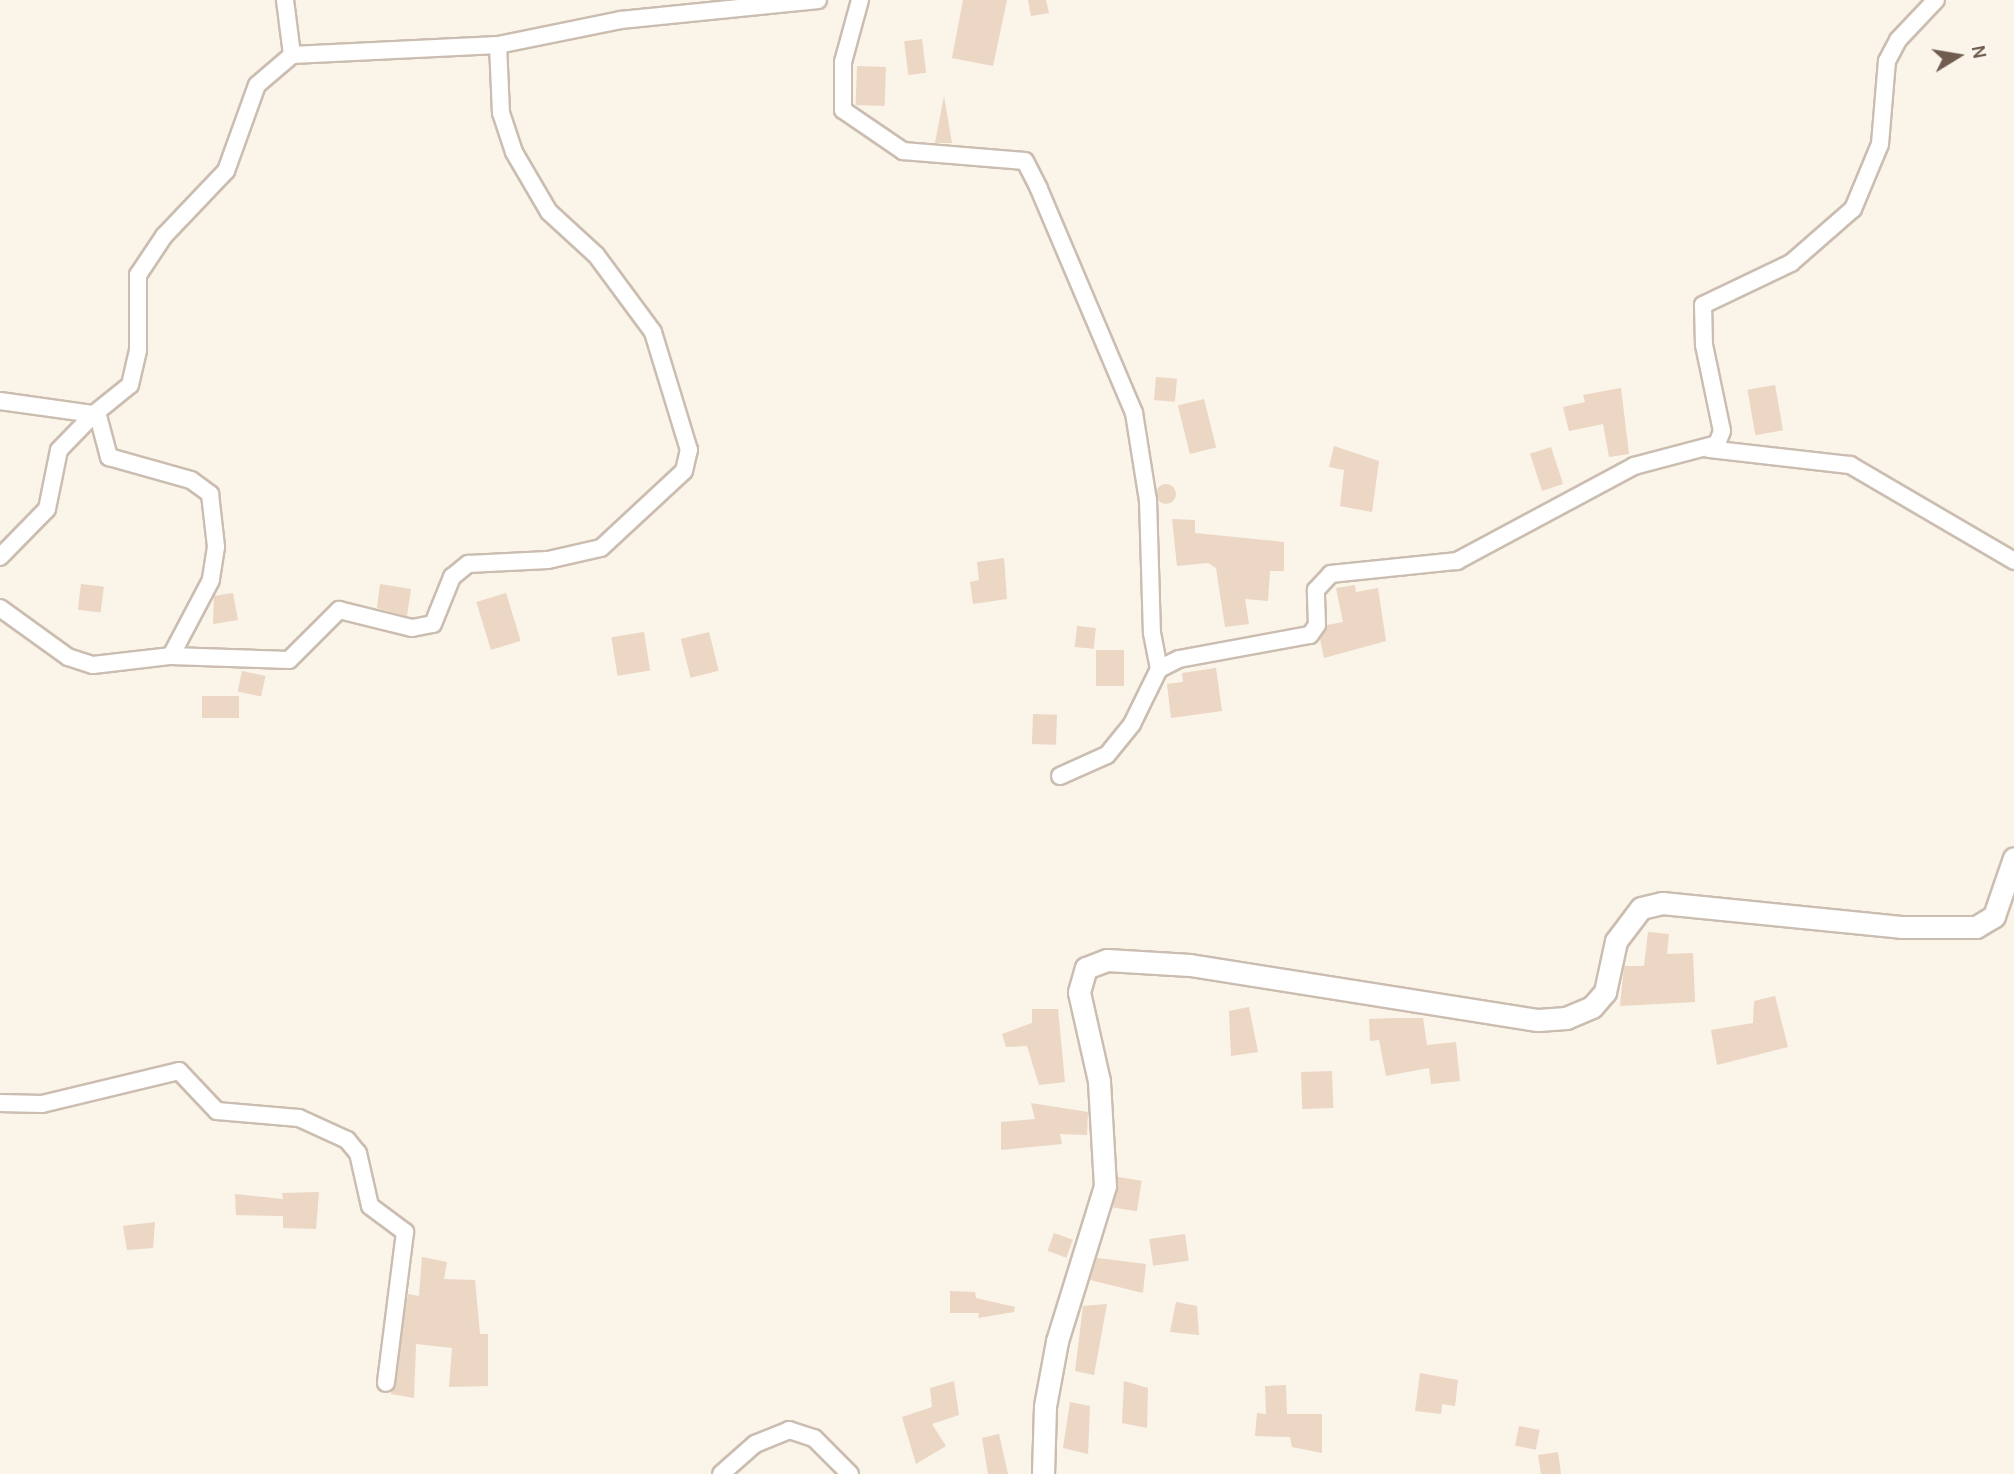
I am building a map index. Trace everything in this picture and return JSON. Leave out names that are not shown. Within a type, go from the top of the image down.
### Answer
[{"type":"street","points":[[285,0],[292,55]]},
{"type":"street","points":[[0,557],[47,509],[59,450],[96,413],[123,394],[135,373],[138,275],[164,236],[226,171],[257,85],[292,55],[498,45],[621,20],[818,0]]},
{"type":"street","points":[[860,0],[843,62],[843,110],[903,151],[1025,161],[1134,414],[1148,500],[1152,633],[1159,669],[1132,724],[1107,755],[1060,776]]},
{"type":"street","points":[[1709,449],[1722,431],[1706,356],[1703,305],[1791,263],[1853,209],[1880,144],[1888,61],[1898,40],[1936,0]]},
{"type":"street","points":[[0,608],[81,662],[117,666],[171,656],[289,660],[339,610],[412,628],[433,624],[461,567],[548,560],[601,548],[689,462],[653,332],[596,255],[549,212],[514,152],[501,113],[498,45]]},
{"type":"street","points":[[0,401],[96,413]]},
{"type":"street","points":[[96,413],[109,457],[191,480],[211,494],[212,572],[171,656]]},
{"type":"street","points":[[1159,669],[1179,659],[1302,640],[1317,625],[1315,590],[1331,574],[1457,561],[1634,466],[1709,449],[1850,465],[2014,561]]},
{"type":"street","points":[[1043,1474],[1057,1341],[1105,1186],[1104,1116],[1079,992],[1086,968],[1107,960],[1190,965],[1538,1020],[1566,1018],[1592,1007],[1605,992],[1616,941],[1641,908],[1662,903],[1913,928],[1976,927],[1994,916],[2014,858]]},
{"type":"street","points":[[0,1103],[42,1104],[179,1070],[217,1111],[299,1118],[347,1140],[358,1153],[370,1206],[405,1232],[386,1383]]},
{"type":"street","points":[[721,1474],[755,1444],[789,1430],[814,1438],[850,1474]]},
{"type":"building","points":[[963,0],[1007,0],[993,66],[952,58]]},
{"type":"building","points":[[1028,0],[1046,0],[1049,13],[1031,16]]},
{"type":"building","points":[[922,39],[926,73],[908,75],[904,41]]},
{"type":"building","points":[[857,66],[886,67],[885,106],[856,105]]},
{"type":"building","points":[[944,96],[952,143],[935,143]]},
{"type":"building","points":[[1156,377],[1177,379],[1175,402],[1154,400]]},
{"type":"building","points":[[1775,385],[1783,430],[1755,435],[1747,390]]},
{"type":"building","points":[[1621,388],[1629,454],[1609,457],[1603,424],[1569,431],[1563,407],[1585,402],[1583,395]]},
{"type":"building","points":[[1204,399],[1216,448],[1190,454],[1178,406]]},
{"type":"building","points":[[1334,446],[1379,461],[1372,512],[1340,506],[1344,470],[1329,467]]},
{"type":"building","points":[[1551,447],[1563,484],[1542,491],[1530,454]]},
{"type":"building","points":[[1166,484],[1173,487],[1176,494],[1173,501],[1166,504],[1159,501],[1156,494],[1159,487]]},
{"type":"building","points":[[1172,519],[1195,520],[1195,533],[1284,542],[1284,571],[1270,571],[1268,601],[1245,599],[1249,624],[1225,627],[1216,568],[1208,563],[1177,566]]},
{"type":"building","points":[[1004,558],[1007,599],[973,604],[970,582],[979,580],[977,562]]},
{"type":"building","points":[[81,584],[104,587],[101,613],[78,610]]},
{"type":"building","points":[[380,584],[411,589],[407,616],[377,608]]},
{"type":"building","points":[[1355,585],[1356,592],[1378,588],[1386,641],[1324,658],[1320,639],[1327,625],[1343,622],[1336,588]]},
{"type":"building","points":[[233,593],[238,620],[213,624],[214,596]]},
{"type":"building","points":[[506,593],[521,641],[491,650],[476,602]]},
{"type":"building","points":[[1077,626],[1096,628],[1094,649],[1075,647]]},
{"type":"building","points":[[644,632],[650,671],[618,676],[611,637]]},
{"type":"building","points":[[709,632],[719,671],[691,678],[681,639]]},
{"type":"building","points":[[1096,650],[1124,650],[1124,686],[1096,686]]},
{"type":"building","points":[[1216,668],[1222,711],[1171,718],[1167,684],[1183,682],[1182,673]]},
{"type":"building","points":[[242,671],[265,676],[261,697],[238,692]]},
{"type":"building","points":[[202,696],[239,696],[239,718],[202,718]]},
{"type":"building","points":[[1033,714],[1057,715],[1056,745],[1032,744]]},
{"type":"building","points":[[1648,932],[1669,934],[1667,954],[1693,953],[1695,1002],[1620,1006],[1624,966],[1644,966]]},
{"type":"building","points":[[1775,996],[1788,1047],[1717,1065],[1711,1030],[1753,1023],[1754,1001]]},
{"type":"building","points":[[1249,1007],[1258,1052],[1231,1056],[1229,1011]]},
{"type":"building","points":[[1032,1009],[1058,1009],[1065,1082],[1039,1085],[1027,1046],[1006,1047],[1002,1034],[1032,1023]]},
{"type":"building","points":[[1423,1018],[1427,1045],[1456,1042],[1460,1081],[1431,1084],[1429,1068],[1386,1076],[1379,1040],[1370,1041],[1369,1019]]},
{"type":"building","points":[[1332,1071],[1333,1108],[1302,1109],[1301,1072]]},
{"type":"building","points":[[1031,1103],[1088,1112],[1087,1135],[1060,1134],[1062,1144],[1001,1150],[1001,1122],[1035,1119]]},
{"type":"building","points":[[1118,1177],[1142,1181],[1137,1211],[1113,1208]]},
{"type":"building","points":[[319,1192],[316,1229],[283,1228],[283,1216],[236,1215],[235,1194],[283,1199],[282,1193]]},
{"type":"building","points":[[155,1222],[153,1248],[127,1250],[123,1226]]},
{"type":"building","points":[[1054,1233],[1073,1240],[1066,1258],[1048,1251]]},
{"type":"building","points":[[1185,1234],[1189,1261],[1153,1266],[1149,1239]]},
{"type":"building","points":[[422,1257],[447,1262],[444,1279],[475,1280],[480,1334],[488,1334],[488,1386],[449,1387],[452,1348],[416,1344],[414,1398],[391,1394],[408,1294],[419,1296]]},
{"type":"building","points":[[1097,1258],[1146,1264],[1143,1293],[1090,1280]]},
{"type":"building","points":[[950,1291],[975,1292],[976,1298],[1015,1307],[1014,1312],[978,1318],[979,1313],[950,1313]]},
{"type":"building","points":[[1176,1302],[1197,1306],[1199,1335],[1170,1332]]},
{"type":"building","points":[[1107,1304],[1094,1375],[1075,1371],[1083,1306]]},
{"type":"building","points":[[1420,1373],[1458,1380],[1455,1406],[1442,1404],[1441,1414],[1415,1411]]},
{"type":"building","points":[[954,1381],[959,1415],[932,1424],[946,1446],[916,1464],[902,1417],[932,1407],[930,1388]]},
{"type":"building","points":[[1124,1381],[1148,1388],[1147,1428],[1122,1423]]},
{"type":"building","points":[[1286,1385],[1287,1414],[1322,1414],[1322,1453],[1292,1447],[1290,1437],[1255,1436],[1257,1413],[1266,1414],[1265,1386]]},
{"type":"building","points":[[1070,1402],[1090,1406],[1088,1454],[1063,1448]]},
{"type":"building","points":[[1519,1426],[1540,1430],[1536,1450],[1515,1446]]},
{"type":"building","points":[[999,1434],[1008,1474],[988,1474],[982,1438]]},
{"type":"building","points":[[1558,1452],[1561,1474],[1541,1474],[1538,1455]]}]
